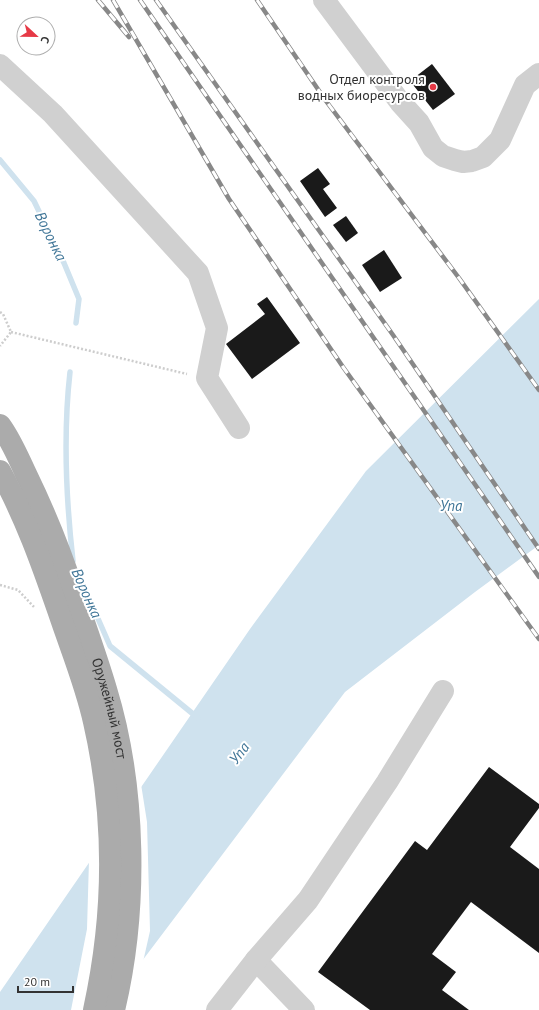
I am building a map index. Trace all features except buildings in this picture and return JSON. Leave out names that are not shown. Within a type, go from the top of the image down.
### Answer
[{"type":"main road","name":"Оружейный мост","points":[[0,425],[8,436],[35,492],[59,548],[106,689],[114,718],[124,782],[130,851],[128,932],[122,977],[114,1010]]},
{"type":"main road","name":"Оружейный мост","points":[[0,471],[19,508],[42,565],[86,692],[100,757],[108,811],[111,874],[108,932],[104,965],[94,1010]]},
{"type":"street","points":[[324,0],[400,102],[419,123],[433,148],[443,156],[463,162],[472,161],[483,157],[500,140],[525,85],[539,74]]},
{"type":"street","points":[[0,66],[53,114],[198,273],[217,328],[207,378],[239,428]]},
{"type":"street","points":[[217,1010],[256,960],[308,900],[387,782],[443,691]]},
{"type":"street","points":[[256,960],[304,1010]]},
{"type":"path","points":[[0,312],[3,314],[11,332]]},
{"type":"path","points":[[11,332],[207,378]]},
{"type":"path","points":[[0,346],[11,332]]},
{"type":"path","points":[[0,585],[18,590],[32,602],[35,609]]},
{"type":"water","name":"Упа","points":[[539,299],[539,545],[345,692],[105,1010],[0,1010],[0,992],[250,629],[366,471]]},
{"type":"pier","points":[[141,784],[147,822],[150,931],[143,962],[108,1010],[71,1010],[87,929],[89,860]]},
{"type":"waterway","name":"Воронка","points":[[0,160],[34,201],[64,263],[79,299],[76,323]]},
{"type":"waterway","name":"Воронка","points":[[70,372],[66,466],[73,561]]},
{"type":"waterway","name":"Воронка","points":[[78,573],[110,646],[198,718]]},
{"type":"railway","points":[[98,0],[129,37]]},
{"type":"railway","points":[[113,0],[229,199],[343,367],[539,639]]},
{"type":"railway","points":[[140,0],[539,577]]},
{"type":"railway","points":[[156,0],[393,335],[539,549]]},
{"type":"railway","points":[[257,0],[326,101],[459,278],[539,390]]},
{"type":"place","name":"Отдел контроля водных биоресурсов","points":[[433,87]]}]
